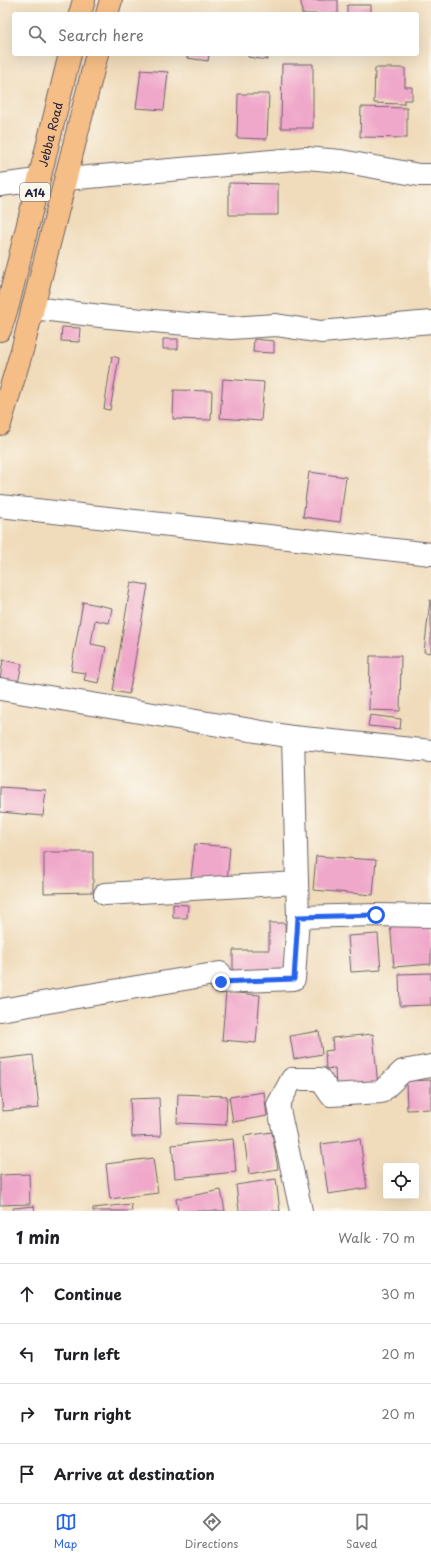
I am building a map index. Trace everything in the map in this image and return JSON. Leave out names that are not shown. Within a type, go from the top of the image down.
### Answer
[{"type":"highway","points":[[81,12],[84,0]]},
{"type":"highway","points":[[108,12],[111,0]]},
{"type":"highway","name":"Jebba Road","points":[[0,330],[8,305],[69,56]]},
{"type":"highway","points":[[0,424],[23,347],[97,56]]},
{"type":"street","points":[[66,179],[306,158],[341,161],[419,175],[431,175]]},
{"type":"street","points":[[0,185],[38,180]]},
{"type":"street","points":[[33,308],[109,317],[231,328],[276,325],[321,332],[431,322]]},
{"type":"street","points":[[0,506],[431,554]]},
{"type":"street","points":[[0,689],[293,737],[431,751]]},
{"type":"street","points":[[0,1010],[220,973],[221,982],[294,979],[298,917],[293,737]]},
{"type":"street","points":[[106,894],[297,883]]},
{"type":"street","points":[[298,917],[376,915],[431,916]]},
{"type":"street","points":[[301,1211],[278,1104],[292,1080],[320,1079],[331,1095],[381,1092],[403,1071],[431,1066]]},
{"type":"building","points":[[301,0],[338,0],[338,12],[302,12]]},
{"type":"building","points":[[347,5],[371,5],[371,12],[347,12]]},
{"type":"building","points":[[187,56],[209,56],[208,61],[187,58]]},
{"type":"building","points":[[248,56],[268,56],[267,60]]},
{"type":"building","points":[[282,64],[313,64],[313,128],[281,128]]},
{"type":"building","points":[[375,68],[405,68],[405,87],[412,87],[412,100],[404,100],[404,104],[374,103]]},
{"type":"building","points":[[141,70],[168,72],[164,110],[136,108]]},
{"type":"building","points":[[238,94],[269,94],[267,139],[237,138]]},
{"type":"building","points":[[361,107],[407,108],[407,138],[360,137]]},
{"type":"building","points":[[229,183],[278,184],[278,215],[229,215]]},
{"type":"building","points":[[62,327],[80,328],[79,342],[61,341]]},
{"type":"building","points":[[163,339],[178,339],[178,349],[163,349]]},
{"type":"building","points":[[254,339],[274,341],[274,353],[253,352]]},
{"type":"building","points":[[112,356],[119,358],[110,410],[104,409]]},
{"type":"building","points":[[223,379],[264,382],[261,421],[220,418]]},
{"type":"building","points":[[174,390],[212,391],[211,420],[173,419]]},
{"type":"building","points":[[309,472],[346,477],[340,522],[303,517]]},
{"type":"building","points":[[131,582],[148,585],[129,694],[113,691]]},
{"type":"building","points":[[431,600],[431,653],[424,652]]},
{"type":"building","points":[[83,602],[112,608],[109,623],[95,620],[91,644],[106,647],[99,683],[84,680],[86,673],[71,671]]},
{"type":"building","points":[[370,656],[401,656],[400,711],[369,710]]},
{"type":"building","points":[[3,660],[22,664],[18,683],[0,679]]},
{"type":"building","points":[[370,715],[401,719],[400,729],[368,726]]},
{"type":"building","points":[[0,787],[46,790],[43,816],[0,812]]},
{"type":"building","points":[[195,844],[230,847],[227,882],[191,878]]},
{"type":"building","points":[[44,852],[93,852],[93,892],[44,893]]},
{"type":"building","points":[[316,856],[376,860],[373,895],[313,890]]},
{"type":"building","points":[[173,904],[188,905],[187,918],[173,918]]},
{"type":"building","points":[[431,919],[431,964],[394,967],[390,923]]},
{"type":"building","points":[[269,923],[285,923],[286,975],[233,975],[233,950],[269,950]]},
{"type":"building","points":[[378,934],[381,970],[351,972],[348,936]]},
{"type":"building","points":[[431,973],[431,1005],[400,1006],[399,974]]},
{"type":"building","points":[[226,992],[260,995],[256,1043],[222,1040]]},
{"type":"building","points":[[319,1031],[322,1054],[294,1059],[290,1036]]},
{"type":"building","points":[[373,1034],[378,1086],[336,1089],[335,1068],[326,1069],[325,1051],[333,1050],[332,1038]]},
{"type":"building","points":[[33,1055],[39,1108],[3,1111],[0,1086],[0,1059]]},
{"type":"building","points":[[431,1080],[431,1109],[407,1110],[406,1081]]},
{"type":"building","points":[[264,1092],[267,1116],[233,1122],[229,1097]]},
{"type":"building","points":[[178,1094],[227,1096],[226,1125],[177,1123]]},
{"type":"building","points":[[159,1098],[161,1136],[132,1137],[130,1099]]},
{"type":"building","points":[[272,1132],[278,1169],[249,1174],[244,1136]]},
{"type":"building","points":[[233,1139],[236,1172],[175,1178],[172,1145]]},
{"type":"building","points":[[360,1139],[367,1188],[328,1194],[321,1144]]},
{"type":"building","points":[[153,1158],[158,1193],[110,1199],[106,1164]]},
{"type":"building","points":[[29,1174],[30,1204],[0,1205],[0,1175]]},
{"type":"building","points":[[276,1179],[280,1211],[239,1211],[236,1185]]},
{"type":"building","points":[[221,1190],[225,1211],[178,1211],[176,1199]]},
{"type":"building","points":[[131,1204],[132,1211],[93,1211],[93,1208]]},
{"type":"building","points":[[34,1206],[35,1211],[13,1211],[13,1208]]},
{"type":"route","points":[[221,982],[294,979],[298,917],[376,915]]}]
